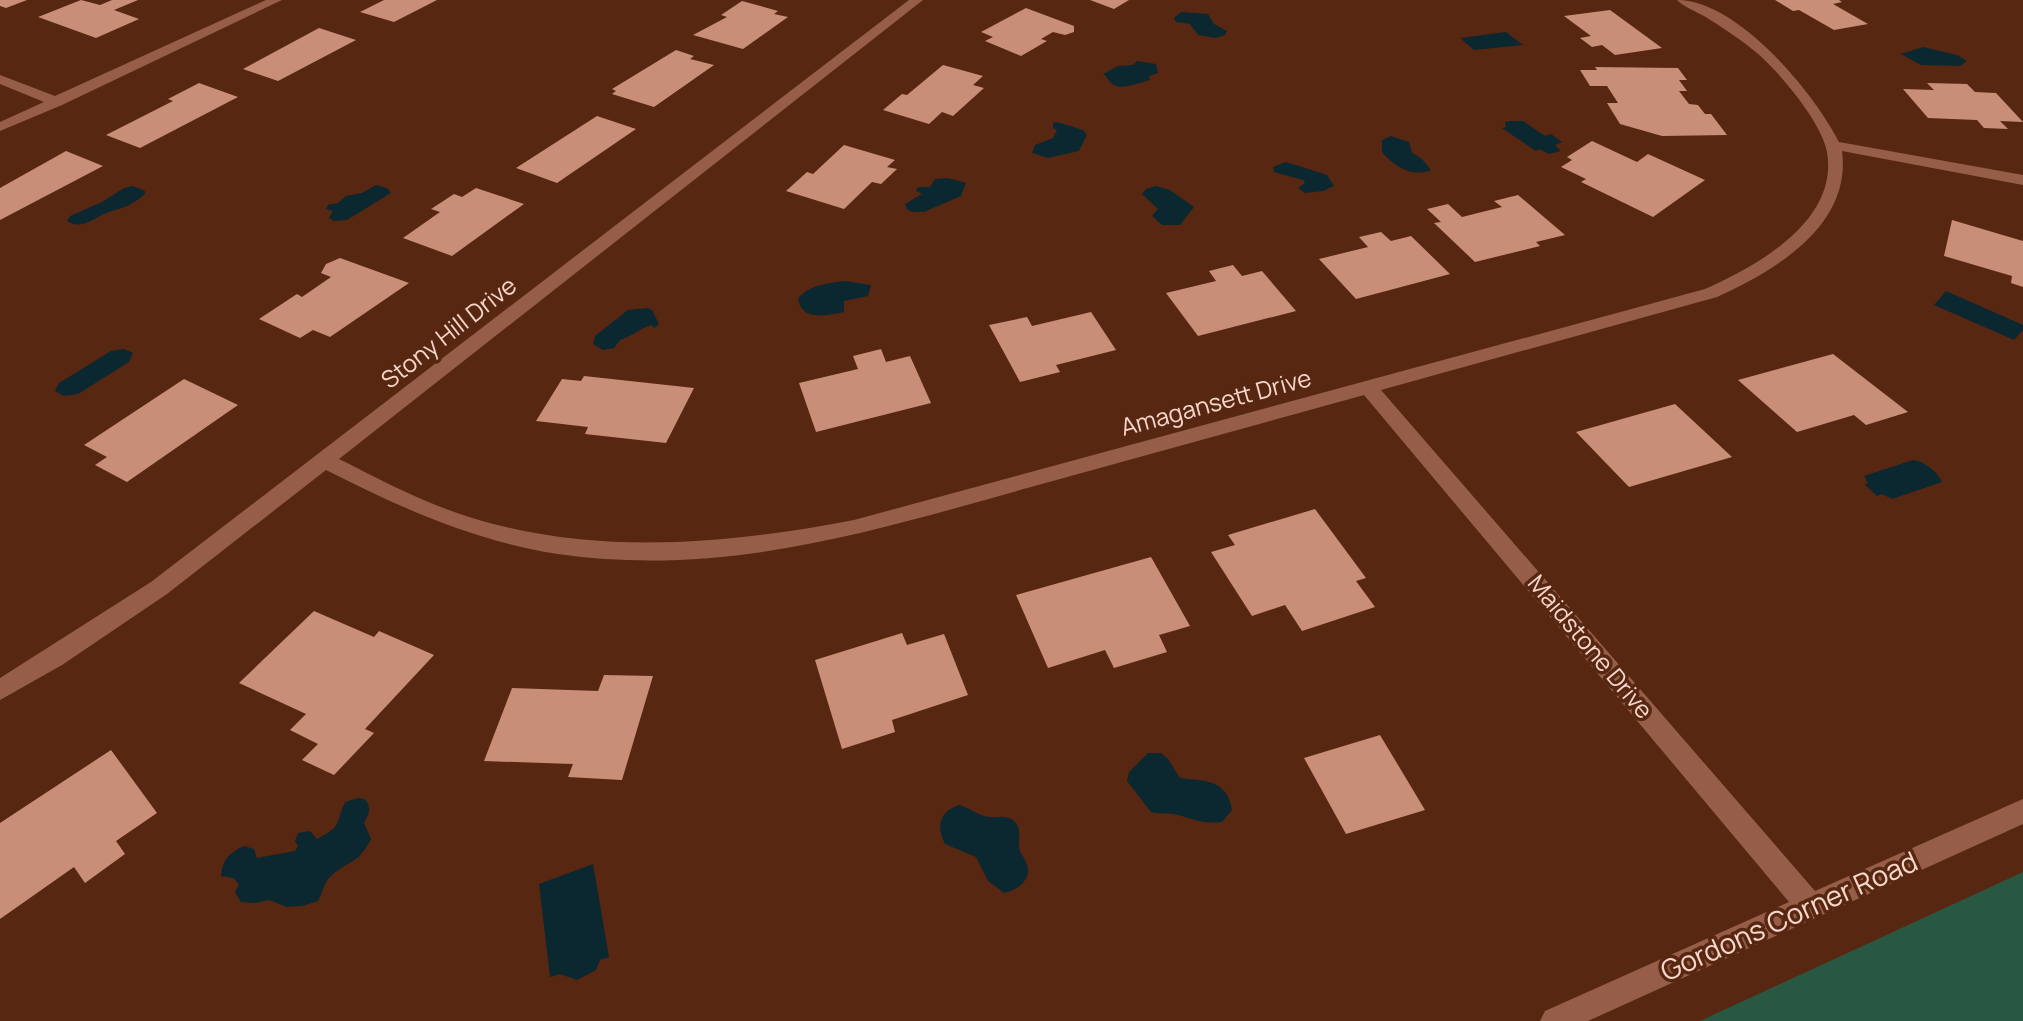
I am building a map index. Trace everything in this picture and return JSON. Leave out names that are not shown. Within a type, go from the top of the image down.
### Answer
[{"type":"street","points":[[0,127],[275,0]]},
{"type":"street","name":"Stony Hill Drive","points":[[0,690],[50,661],[159,588],[918,0]]},
{"type":"street","points":[[1683,0],[1707,12],[1772,57],[1801,89],[1833,145],[2023,180]]},
{"type":"street","points":[[0,79],[58,102]]},
{"type":"street","name":"Amagansett Drive","points":[[326,461],[400,498],[459,523],[506,535],[599,550],[666,553],[720,550],[786,542],[854,528],[1711,293],[1739,281],[1779,258],[1804,235],[1823,208],[1835,173],[1833,145]]},
{"type":"street","name":"Maidstone Drive","points":[[1369,388],[1810,906]]},
{"type":"street","name":"Gordons Corner Road","points":[[1555,1021],[2023,811]]},
{"type":"green space","points":[[2023,872],[2023,1021],[1700,1021]]},
{"type":"water","points":[[1181,12],[1208,14],[1214,24],[1227,31],[1225,35],[1216,38],[1198,35],[1190,24],[1176,22],[1174,18]]},
{"type":"water","points":[[1506,32],[1523,45],[1474,50],[1460,38]]},
{"type":"water","points":[[1923,47],[1957,55],[1967,61],[1960,66],[1921,65],[1901,54]]},
{"type":"water","points":[[1137,61],[1156,64],[1158,73],[1149,76],[1150,80],[1125,87],[1115,86],[1103,74],[1118,66],[1133,65]]},
{"type":"water","points":[[1523,121],[1545,136],[1551,134],[1562,142],[1555,145],[1561,151],[1549,154],[1539,149],[1536,151],[1502,128],[1506,127],[1505,122]]},
{"type":"water","points":[[1053,123],[1083,130],[1087,135],[1079,151],[1048,158],[1032,153],[1035,145],[1053,138],[1057,130],[1053,128]]},
{"type":"water","points":[[1391,136],[1409,142],[1412,153],[1421,158],[1431,170],[1410,172],[1392,162],[1382,152],[1382,140]]},
{"type":"water","points":[[1286,162],[1327,175],[1334,186],[1323,191],[1305,193],[1298,188],[1305,183],[1303,180],[1274,172],[1273,167]]},
{"type":"water","points":[[948,178],[966,183],[961,196],[924,212],[907,209],[905,204],[922,194],[916,191],[918,187],[930,187],[935,179]]},
{"type":"water","points":[[376,185],[387,188],[391,193],[347,220],[334,221],[329,218],[333,211],[326,209],[328,205]]},
{"type":"water","points":[[133,186],[145,191],[145,194],[129,205],[81,224],[67,221],[70,216]]},
{"type":"water","points":[[1156,186],[1170,190],[1194,207],[1180,225],[1162,225],[1152,216],[1158,209],[1142,194],[1146,189]]},
{"type":"water","points":[[845,281],[871,285],[868,296],[844,301],[844,312],[831,314],[810,314],[800,306],[798,299],[807,291]]},
{"type":"water","points":[[1946,291],[2023,325],[2023,330],[2014,340],[1934,305]]},
{"type":"water","points":[[628,310],[652,310],[659,324],[654,328],[652,325],[643,328],[620,340],[614,348],[603,350],[593,344],[595,336]]},
{"type":"water","points":[[124,349],[133,353],[129,362],[78,394],[64,396],[55,391],[59,383],[111,351]]},
{"type":"water","points":[[1913,460],[1930,468],[1942,482],[1892,499],[1882,494],[1877,496],[1865,485],[1868,483],[1864,476]]},
{"type":"water","points":[[1148,753],[1161,753],[1180,778],[1206,781],[1220,787],[1225,792],[1232,810],[1222,822],[1151,812],[1127,781],[1129,772]]},
{"type":"water","points":[[365,799],[369,808],[364,823],[371,839],[358,858],[329,878],[318,901],[287,907],[269,900],[241,902],[235,892],[239,884],[233,878],[221,876],[228,857],[244,846],[254,849],[257,858],[295,851],[298,846],[295,841],[298,833],[310,831],[317,839],[325,835],[337,824],[345,802]]},
{"type":"water","points":[[959,805],[985,816],[1009,818],[1015,822],[1019,831],[1019,848],[1028,868],[1021,885],[1004,893],[988,881],[976,857],[945,844],[941,820],[947,812]]},
{"type":"water","points":[[593,864],[609,957],[600,960],[596,970],[577,980],[560,974],[550,977],[539,884]]},
{"type":"building","points":[[0,0],[27,0],[6,8],[0,6]]},
{"type":"building","points":[[81,0],[100,5],[112,0],[138,0],[114,10],[139,19],[96,38],[38,17]]},
{"type":"building","points":[[384,0],[437,0],[394,22],[360,12]]},
{"type":"building","points":[[1090,0],[1129,0],[1114,9]]},
{"type":"building","points":[[1775,0],[1839,0],[1842,2],[1833,4],[1868,24],[1834,30]]},
{"type":"building","points":[[742,1],[778,11],[774,14],[788,17],[743,49],[693,35],[727,17],[721,15]]},
{"type":"building","points":[[1026,8],[1074,26],[1074,32],[1065,35],[1053,32],[1041,39],[1047,41],[1021,56],[985,41],[993,37],[981,32]]},
{"type":"building","points":[[1610,10],[1662,48],[1615,55],[1602,45],[1592,47],[1580,38],[1591,36],[1564,16]]},
{"type":"building","points":[[319,28],[356,40],[278,81],[243,69]]},
{"type":"building","points":[[676,50],[694,56],[690,59],[714,65],[654,107],[612,94],[616,91],[612,89]]},
{"type":"building","points":[[943,65],[983,76],[973,85],[984,88],[953,116],[942,112],[929,124],[883,110],[902,94],[907,95]]},
{"type":"building","points":[[1595,67],[1678,68],[1687,80],[1679,80],[1687,91],[1679,91],[1689,104],[1698,105],[1705,114],[1711,114],[1727,135],[1662,136],[1620,124],[1607,103],[1618,103],[1607,86],[1590,86],[1580,70],[1597,70]]},
{"type":"building","points":[[199,83],[238,97],[140,148],[106,135],[173,101],[168,99]]},
{"type":"building","points":[[1927,83],[1967,84],[1975,92],[1996,93],[2023,122],[2000,121],[2008,129],[1984,128],[1977,120],[1928,118],[1903,89],[1934,90]]},
{"type":"building","points":[[597,116],[636,129],[557,183],[516,168]]},
{"type":"building","points":[[1592,141],[1637,162],[1648,154],[1705,180],[1653,217],[1581,182],[1586,179],[1561,167],[1572,160],[1567,157]]},
{"type":"building","points":[[844,145],[895,160],[887,167],[897,169],[881,184],[872,182],[844,209],[786,191],[807,172],[813,174]]},
{"type":"building","points":[[66,151],[103,166],[0,220],[0,188]]},
{"type":"building","points":[[476,188],[524,204],[452,256],[403,238],[440,212],[431,209],[454,194],[462,197]]},
{"type":"building","points":[[1518,195],[1565,235],[1536,242],[1540,246],[1475,262],[1434,223],[1441,222],[1427,209],[1448,204],[1462,217],[1502,207],[1494,201]]},
{"type":"building","points":[[1952,220],[2023,241],[2023,287],[2011,283],[2012,276],[1944,256]]},
{"type":"building","points":[[1381,232],[1391,241],[1411,236],[1450,274],[1356,299],[1319,259],[1368,247],[1359,237]]},
{"type":"building","points":[[340,258],[409,283],[330,337],[313,330],[300,338],[259,319],[297,294],[302,297],[331,277],[321,273],[326,264]]},
{"type":"building","points":[[1233,265],[1242,276],[1262,271],[1296,311],[1198,336],[1166,293],[1216,281],[1209,271]]},
{"type":"building","points":[[1091,312],[1116,350],[1056,365],[1060,372],[1020,382],[989,325],[1027,317],[1032,326]]},
{"type":"building","points":[[881,349],[886,362],[910,356],[931,403],[816,432],[799,383],[858,369],[853,356]]},
{"type":"building","points":[[1833,354],[1908,412],[1866,425],[1854,415],[1797,432],[1738,380]]},
{"type":"building","points":[[584,376],[694,388],[666,443],[585,434],[588,427],[536,421],[562,379],[581,381]]},
{"type":"building","points":[[184,379],[238,405],[127,482],[95,465],[107,457],[84,445]]},
{"type":"building","points":[[1675,404],[1732,457],[1629,487],[1576,432]]},
{"type":"building","points":[[1315,509],[1366,578],[1356,581],[1375,607],[1302,631],[1285,605],[1252,616],[1211,552],[1235,545],[1228,535]]},
{"type":"building","points":[[1151,557],[1190,626],[1159,635],[1167,652],[1114,668],[1105,650],[1048,668],[1016,595]]},
{"type":"building","points":[[314,611],[374,637],[379,631],[434,655],[365,729],[374,733],[334,775],[302,760],[318,744],[290,730],[306,714],[239,683]]},
{"type":"building","points":[[902,633],[907,645],[944,634],[968,695],[892,720],[895,732],[842,749],[815,660]]},
{"type":"building","points":[[604,675],[653,676],[622,780],[568,777],[573,764],[484,761],[512,688],[598,691]]},
{"type":"building","points":[[1380,735],[1425,810],[1346,834],[1304,758]]},
{"type":"building","points":[[111,750],[157,813],[116,841],[125,854],[85,883],[74,867],[0,919],[0,823]]}]
